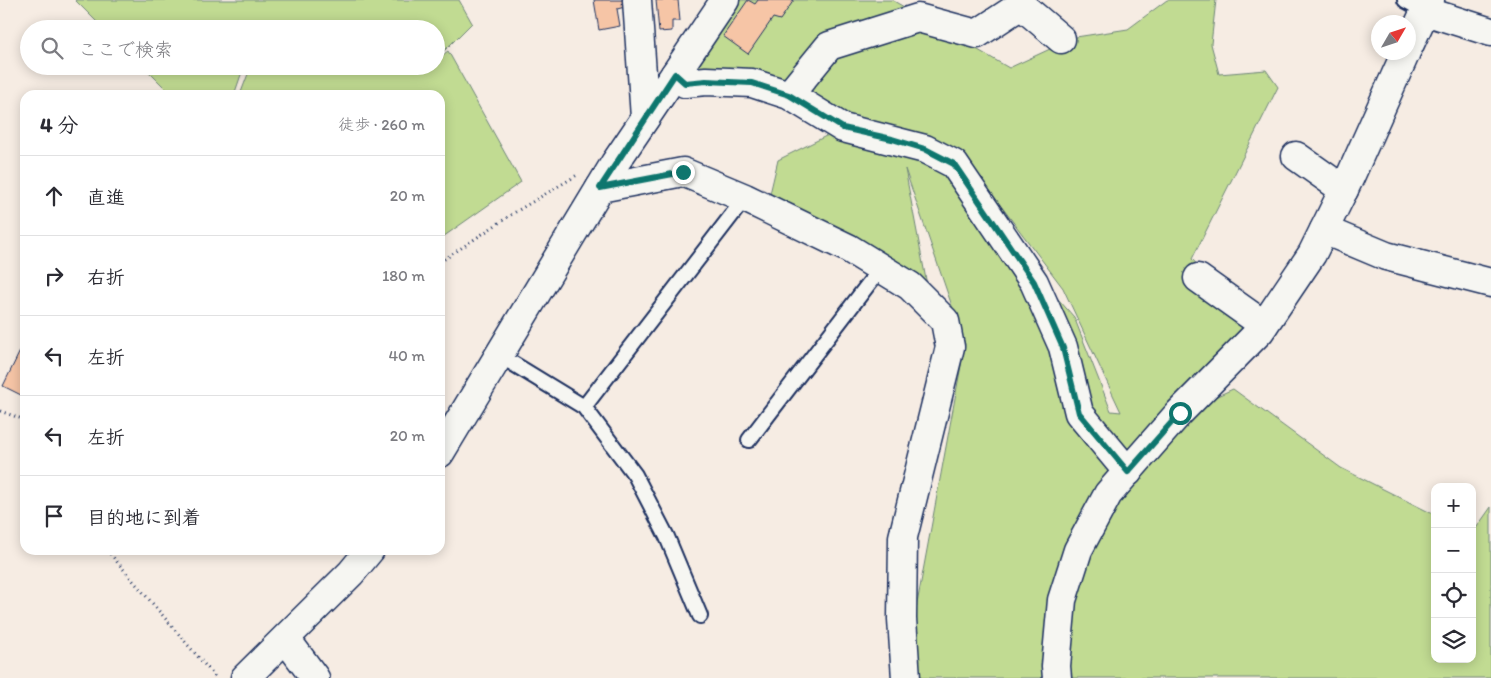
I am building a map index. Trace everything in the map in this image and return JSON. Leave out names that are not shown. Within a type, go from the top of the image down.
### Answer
[{"type":"street","points":[[637,0],[645,118]]},
{"type":"street","points":[[445,446],[615,163],[725,0]]},
{"type":"street","points":[[1416,19],[1420,4],[1491,32]]},
{"type":"street","points":[[789,95],[829,46],[918,18],[977,34],[1021,5],[1061,39]]},
{"type":"street","points":[[1057,678],[1056,666],[1062,600],[1078,550],[1108,494],[1180,413],[1260,331],[1312,254],[1344,190],[1402,60]]},
{"type":"street","points":[[675,74],[685,83],[706,81],[752,83],[789,95],[843,128],[892,139],[925,149],[954,164],[1034,282],[1063,348],[1079,413],[1128,472]]},
{"type":"street","points":[[1296,156],[1344,190]]},
{"type":"street","points":[[600,188],[683,172],[745,198],[848,248],[910,286],[944,320],[950,347],[903,537],[902,619],[906,678]]},
{"type":"street","points":[[1324,230],[1386,256],[1491,283]]},
{"type":"street","points":[[1198,278],[1264,325]]},
{"type":"street","points":[[245,678],[351,573],[366,555]]},
{"type":"street","points":[[286,639],[315,678]]},
{"type":"lane","points":[[584,407],[745,198]]},
{"type":"lane","points":[[749,440],[880,269]]},
{"type":"lane","points":[[499,355],[584,407],[636,475],[667,537],[700,616]]},
{"type":"path","points":[[445,259],[576,175],[615,163]]},
{"type":"path","points":[[0,411],[20,418]]},
{"type":"path","points":[[111,555],[216,678]]},
{"type":"green space","points":[[75,0],[459,0],[472,23],[445,50],[445,20],[95,20]]},
{"type":"green space","points":[[725,0],[892,0],[1009,68],[1076,37],[1128,29],[1167,0],[1216,0],[1211,44],[1219,74],[1266,70],[1278,87],[1192,259],[1251,324],[1181,412],[1233,389],[1341,468],[1431,513],[1431,663],[1476,663],[1476,528],[1491,507],[1491,678],[918,678],[914,620],[965,344],[905,169],[927,285],[769,198],[778,160],[842,128],[796,106],[675,74]],"holes":[[[928,152],[973,169],[1063,288],[1121,412],[1111,411],[1074,317]]]},
{"type":"green space","points":[[448,51],[521,182],[445,235],[445,90],[242,90],[248,75],[445,75],[445,53]]},
{"type":"green space","points":[[152,75],[241,75],[236,90],[167,90]]},
{"type":"building","points":[[594,0],[624,0],[625,7],[617,9],[620,26],[599,30]]},
{"type":"building","points":[[656,0],[678,0],[680,21],[672,21],[672,31],[659,32]]},
{"type":"building","points":[[748,0],[755,4],[758,0],[794,0],[780,20],[773,18],[748,54],[723,36]]},
{"type":"building","points":[[20,351],[20,394],[3,386]]},
{"type":"route","points":[[683,172],[600,188],[675,74],[685,83],[706,81],[752,83],[789,95],[843,128],[892,139],[925,149],[954,164],[1034,282],[1063,348],[1079,413],[1128,472],[1180,413]]}]
